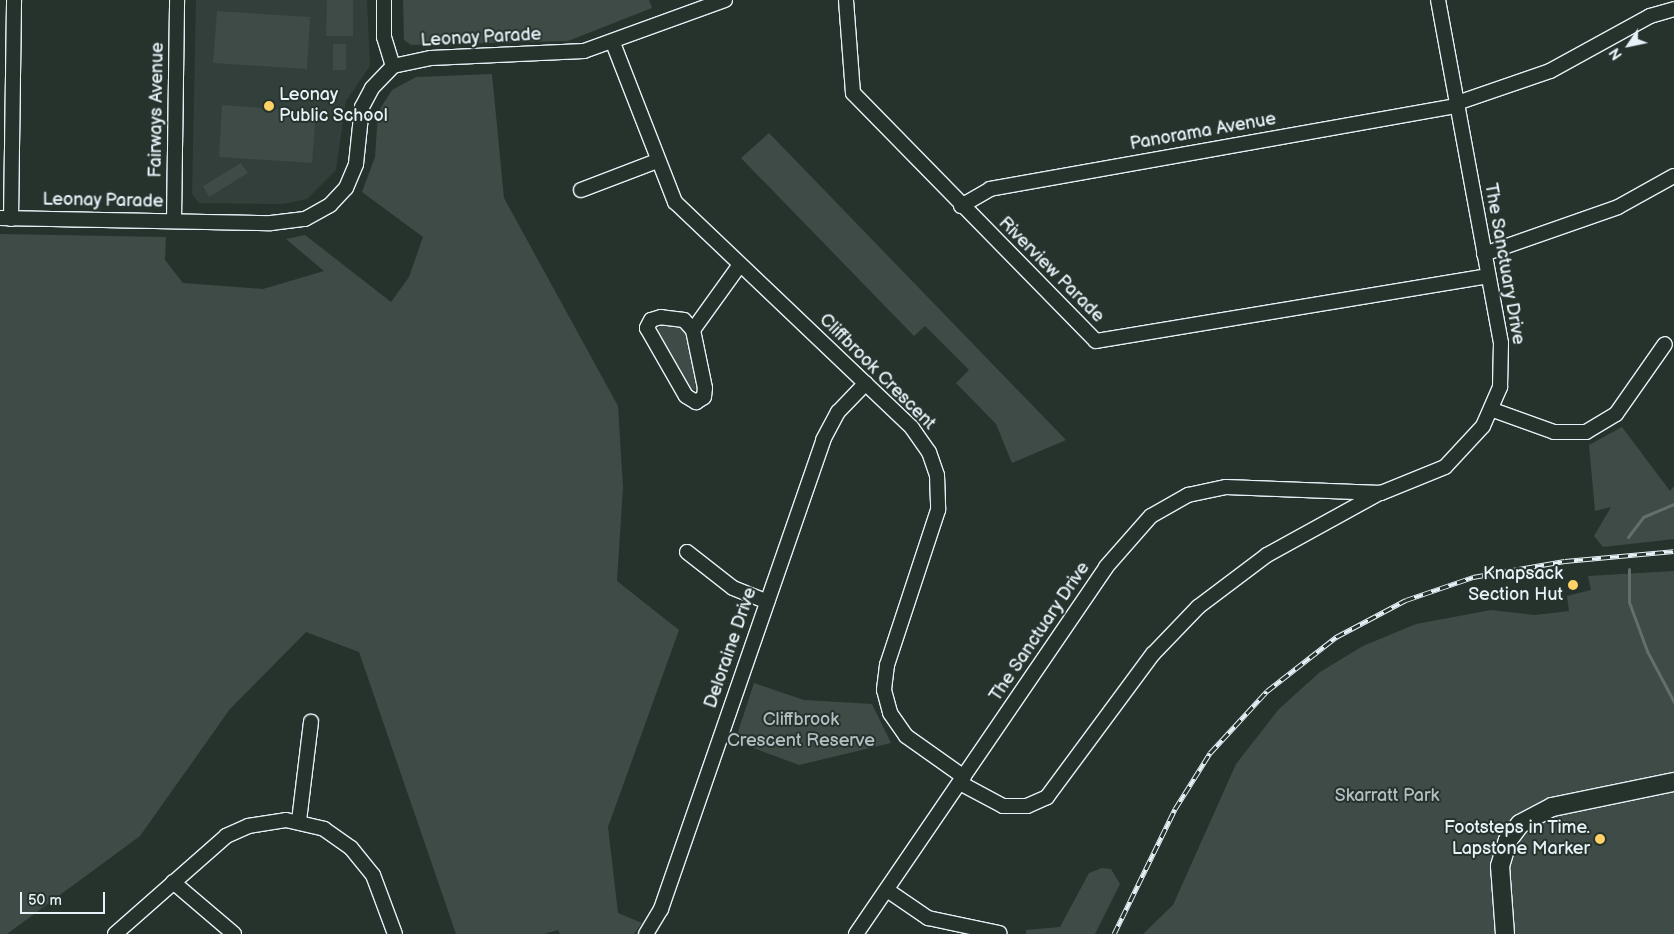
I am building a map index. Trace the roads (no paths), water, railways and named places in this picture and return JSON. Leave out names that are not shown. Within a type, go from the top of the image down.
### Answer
[{"type":"main road","points":[[1505,934],[1500,866],[1508,840],[1520,824],[1552,806],[1670,783]]},
{"type":"street","points":[[5,218],[14,0]]},
{"type":"street","name":"Fairways Avenue","points":[[174,221],[177,0]]},
{"type":"street","points":[[384,0],[384,37],[394,66]]},
{"type":"street","name":"Leonay Parade","points":[[5,218],[286,222],[324,210],[351,179],[362,108],[372,88],[394,66],[431,58],[555,54],[613,43],[725,0]]},
{"type":"street","name":"Riverview Parade","points":[[846,0],[853,93],[961,206],[1096,341],[1488,276]]},
{"type":"street","name":"The Sanctuary Drive","points":[[856,934],[1106,567],[1151,516],[1188,495],[1210,489],[1339,490],[1381,493],[1445,467],[1476,436],[1492,410],[1502,368],[1488,276],[1438,0]]},
{"type":"street","name":"Panorama Avenue","points":[[961,206],[990,189],[1457,104],[1550,71],[1650,16],[1674,9]]},
{"type":"street","name":"Cliffbrook Crescent","points":[[613,43],[657,161],[682,210],[866,383],[923,441],[936,475],[940,499],[936,522],[887,665],[885,699],[906,736],[962,780],[1003,806],[1027,806],[1046,797],[1153,654],[1186,619],[1266,555],[1381,493]]},
{"type":"street","points":[[581,190],[657,161]]},
{"type":"street","points":[[1484,254],[1618,207],[1674,176]]},
{"type":"street","points":[[693,330],[684,320],[660,317],[651,320],[648,328],[686,396],[696,402],[704,397],[705,388],[693,330],[740,266]]},
{"type":"street","points":[[1492,410],[1554,432],[1586,432],[1616,414],[1665,344]]},
{"type":"street","name":"Deloraine Drive","points":[[646,934],[661,908],[828,427],[866,383]]},
{"type":"street","points":[[1339,490],[1342,514]]},
{"type":"street","points":[[687,552],[733,588],[767,602]]},
{"type":"street","points":[[299,821],[311,722]]},
{"type":"street","points":[[115,934],[173,882],[240,828],[266,821],[299,821],[331,833],[363,860],[394,934]]},
{"type":"street","points":[[173,882],[234,934]]},
{"type":"street","points":[[887,890],[932,920],[999,932]]},
{"type":"waterway","points":[[1628,537],[1643,517],[1674,504]]},
{"type":"waterway","points":[[1629,569],[1629,602],[1647,651],[1674,702]]},
{"type":"railway","points":[[1114,934],[1175,809],[1210,753],[1267,691],[1336,637],[1406,600],[1473,577],[1565,561],[1674,551]]},
{"type":"place","name":"Leonay Public School","points":[[269,106]]},
{"type":"place","name":"Knapsack Section Hut","points":[[1573,585]]},
{"type":"place","name":"Footsteps in Time. Lapstone Marker","points":[[1600,839]]},
{"type":"park label","name":"Cliffbrook Crescent Reserve","points":[[801,731]]},
{"type":"park label","name":"Skarratt Park","points":[[1387,796]]}]
